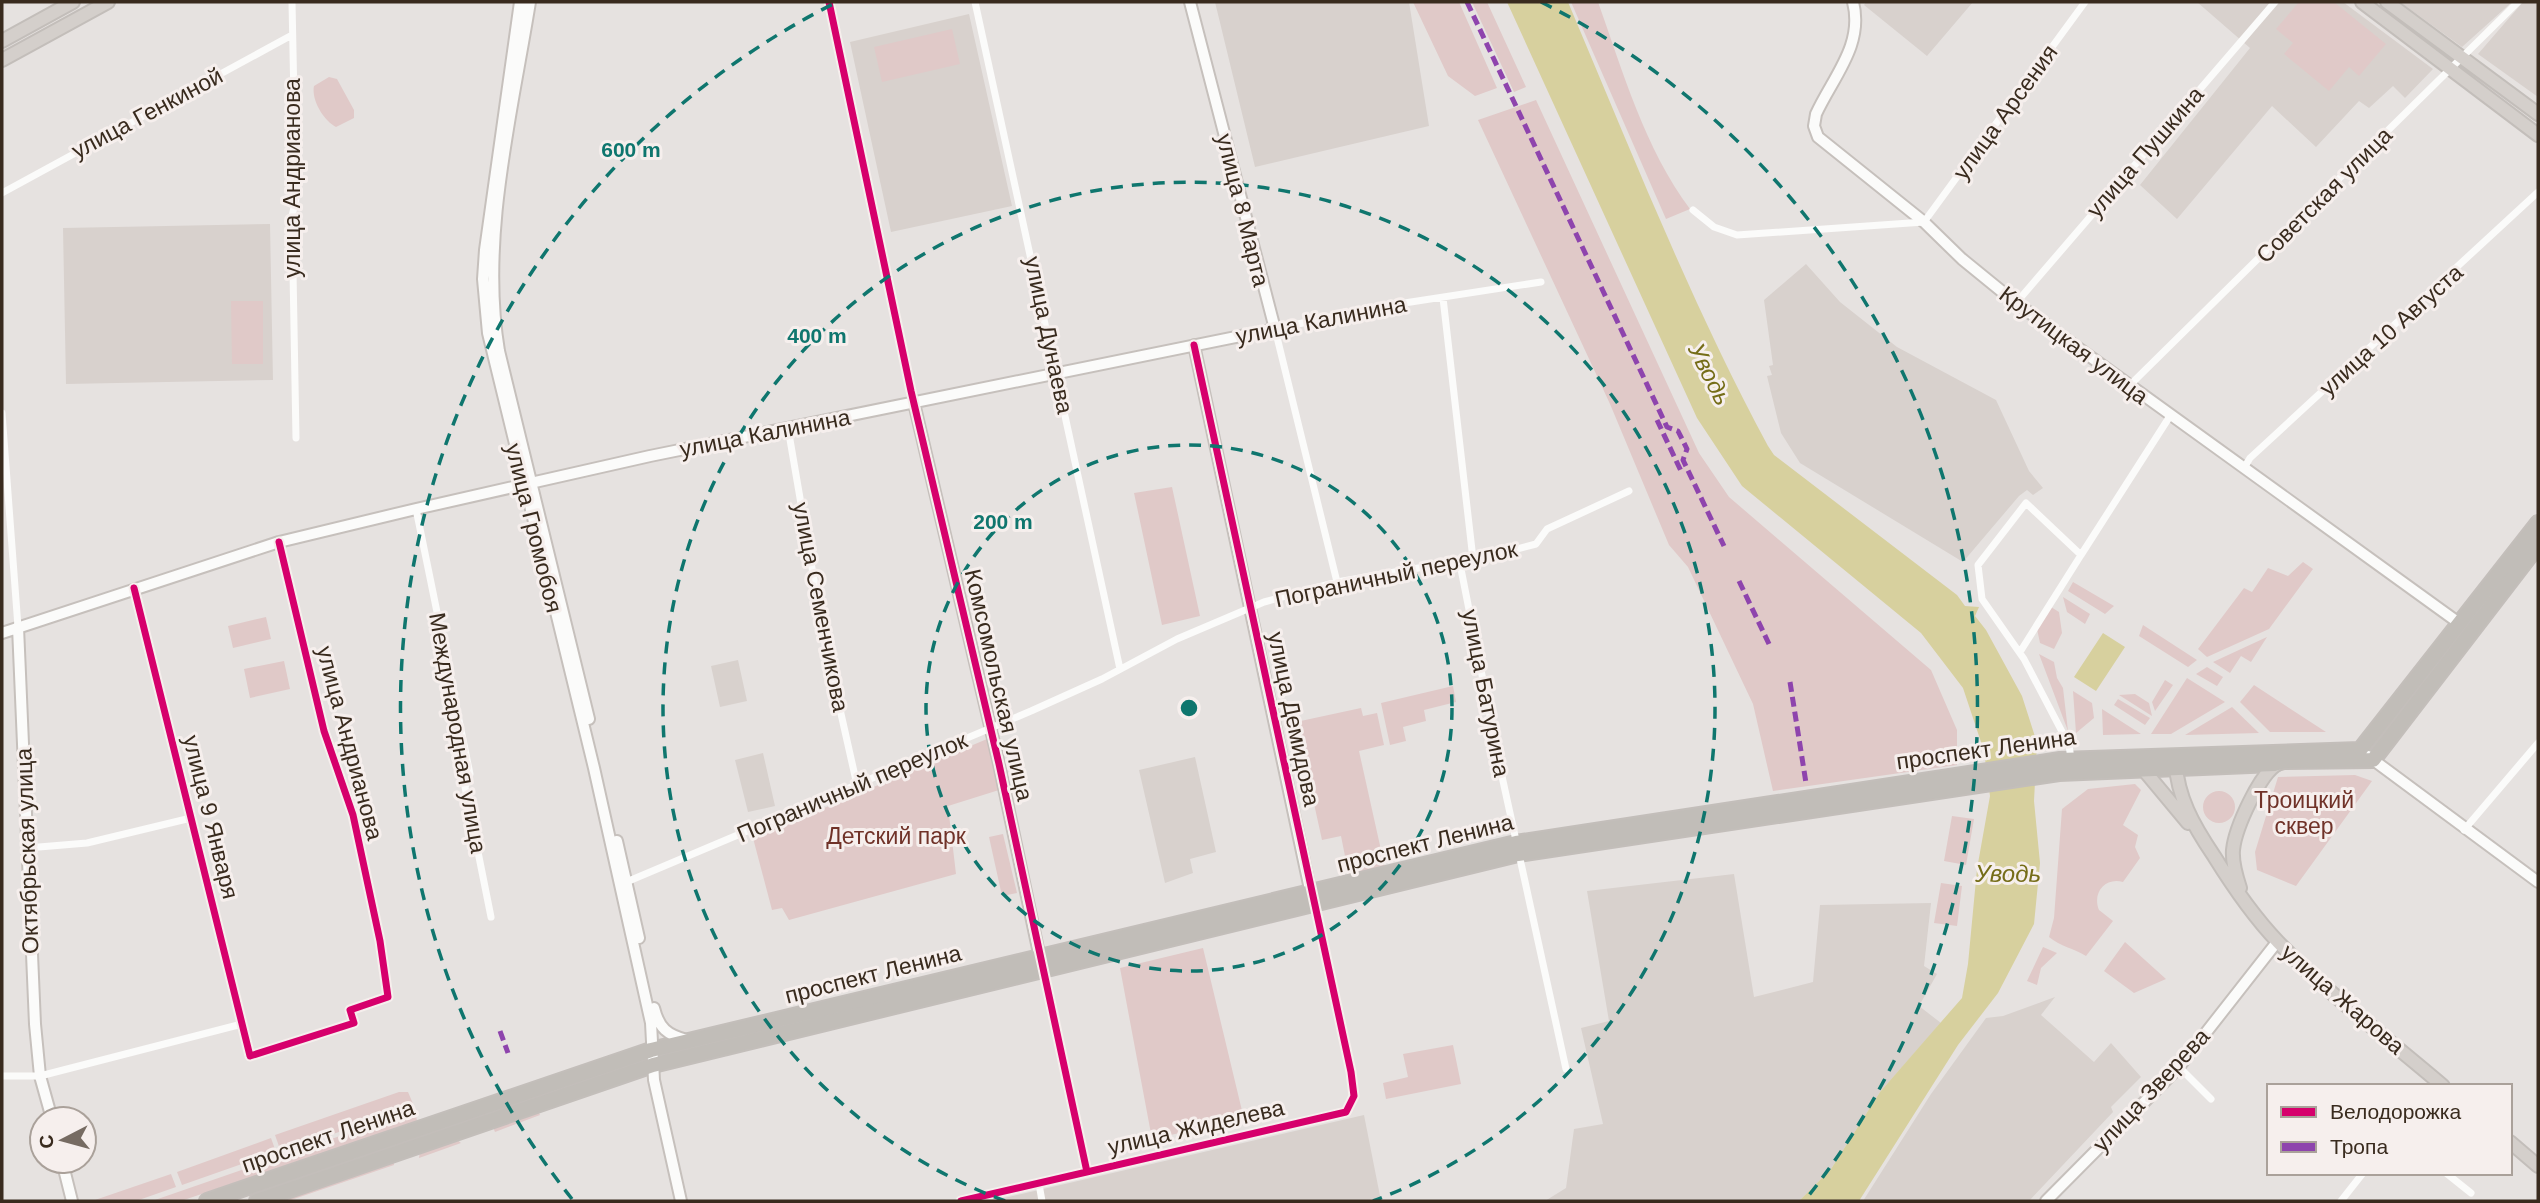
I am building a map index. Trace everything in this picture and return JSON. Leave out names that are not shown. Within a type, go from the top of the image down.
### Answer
[{"type":"highway","points":[[2360,750],[2538,523]]},
{"type":"highway","points":[[2373,760],[2538,545]]},
{"type":"highway","name":"проспект Ленина","points":[[207,1201],[651,1050],[1041,964],[1313,900],[1517,848],[2063,764],[2175,761],[2360,750]]},
{"type":"highway","name":"проспект Ленина","points":[[2063,764],[2143,769],[2175,761],[2274,764],[2284,761],[2373,760]]},
{"type":"highway","name":"проспект Ленина","points":[[257,1201],[653,1065],[1041,964]]},
{"type":"main road","points":[[2,41],[76,2],[86,14]]},
{"type":"main road","points":[[2,60],[108,2]]},
{"type":"main road","name":"улица Громобоя","points":[[520,2],[483,279],[491,353],[528,483]]},
{"type":"main road","name":"улица Громобоя","points":[[530,2],[505,162],[492,275],[499,351],[594,768],[657,1021],[651,1050]]},
{"type":"main road","name":"улица 8 Марта","points":[[1190,2],[1275,329]]},
{"type":"main road","name":"Крутицкая улица","points":[[1853,2],[1857,22],[1854,43],[1818,110],[1815,134],[1924,222],[1962,259],[2015,303],[2459,624]]},
{"type":"main road","points":[[2362,2],[2538,135]]},
{"type":"main road","points":[[2387,2],[2538,114]]},
{"type":"main road","name":"улица Калинина","points":[[2,633],[279,542],[416,509],[788,428],[1275,329]]},
{"type":"main road","name":"улица Демидова","points":[[1194,345],[1313,900]]},
{"type":"main road","name":"Комсомольская улица","points":[[914,403],[990,727],[1041,964]]},
{"type":"main road","name":"Октябрьская улица","points":[[18,627],[40,1076],[47,1105]]},
{"type":"main road","points":[[2360,750],[2463,830],[2538,883]]},
{"type":"main road","points":[[2175,761],[2180,795],[2204,841]]},
{"type":"main road","points":[[2250,907],[2234,869],[2235,840],[2263,778],[2271,767],[2284,761]]},
{"type":"main road","points":[[2143,769],[2204,841],[2250,907]]},
{"type":"main road","name":"улица Громобоя","points":[[623,883],[651,1023],[653,1065],[681,1201]]},
{"type":"main road","name":"улица Жарова","points":[[2250,907],[2277,942],[2440,1084]]},
{"type":"main road","name":"улица Зверева","points":[[2046,1201],[2179,1067],[2277,942]]},
{"type":"main road","points":[[657,1021],[666,1033],[690,1041]]},
{"type":"main road","points":[[2512,1144],[2538,1166]]},
{"type":"main road","points":[[66,1175],[72,1201]]},
{"type":"street","name":"улица Андрианова","points":[[292,2],[296,199],[292,216],[292,294],[296,438]]},
{"type":"street","name":"Комсомольская улица","points":[[829,2],[914,403]]},
{"type":"street","name":"улица Дунаева","points":[[975,2],[1058,373],[1120,668]]},
{"type":"street","name":"улица Арсения","points":[[1924,222],[2085,2]]},
{"type":"street","name":"улица Пушкина","points":[[2015,303],[2275,2]]},
{"type":"street","name":"Советская улица","points":[[2129,387],[2518,2]]},
{"type":"street","name":"улица Генкиной","points":[[2,193],[292,35]]},
{"type":"street","name":"улица 10 Августа","points":[[2244,468],[2250,458],[2495,235],[2538,192]]},
{"type":"street","points":[[1693,210],[1714,227],[1737,235],[1788,234],[1924,222]]},
{"type":"street","name":"улица Калинина","points":[[1275,329],[1372,308],[1541,282]]},
{"type":"street","points":[[1443,298],[1473,559]]},
{"type":"street","name":"улица 8 Марта","points":[[1275,329],[1337,582]]},
{"type":"street","name":"Октябрьская улица","points":[[2,413],[18,627]]},
{"type":"street","points":[[2020,652],[2169,416]]},
{"type":"street","name":"улица Семенчикова","points":[[788,428],[822,625],[857,785]]},
{"type":"street","name":"Пограничный переулок","points":[[623,883],[990,727],[1251,608],[1337,582],[1430,566],[1460,564],[1536,544],[1546,529],[1629,491]]},
{"type":"street","points":[[2063,764],[2069,745],[2020,652],[1982,598],[1978,565],[2026,503],[2081,555]]},
{"type":"street","name":"Международная улица","points":[[416,509],[470,774],[465,787],[491,917]]},
{"type":"street","name":"улица Андрианова","points":[[250,1055],[354,1023],[350,1010],[388,997],[380,941],[353,815],[324,731],[279,542]]},
{"type":"street","name":"улица Батурина","points":[[1460,564],[1517,848],[1566,1069]]},
{"type":"street","name":"улица 9 Января","points":[[134,589],[250,1055]]},
{"type":"street","points":[[2463,830],[2538,743]]},
{"type":"street","points":[[27,848],[87,843],[191,818]]},
{"type":"street","name":"улица Демидова","points":[[1313,900],[1351,1072],[1353,1101]]},
{"type":"street","name":"Комсомольская улица","points":[[1041,964],[1087,1172]]},
{"type":"street","points":[[2,1076],[40,1076],[242,1024]]},
{"type":"street","points":[[2179,1067],[2211,1099]]},
{"type":"street","name":"улица Жиделева","points":[[961,1201],[1346,1112],[1353,1101]]},
{"type":"street","points":[[2341,1201],[2361,1175]]},
{"type":"street","points":[[2448,1175],[2471,1193]]},
{"type":"street","points":[[1039,1184],[1042,1201]]},
{"type":"shaded area","points":[[1215,2],[1409,2],[1429,126],[1255,167]]},
{"type":"shaded area","points":[[1866,2],[1973,2],[1927,56],[1864,5]]},
{"type":"shaded area","points":[[2197,2],[2343,2],[2433,69],[2405,98],[2393,86],[2369,108],[2359,101],[2316,147],[2272,106],[2177,219],[2140,185],[2250,48]]},
{"type":"shaded area","points":[[2400,2],[2512,2],[2462,47]]},
{"type":"shaded area","points":[[2523,2],[2538,2],[2538,97],[2478,54]]},
{"type":"shaded area","points":[[969,14],[1012,206],[891,232],[850,42]]},
{"type":"shaded area","points":[[270,224],[273,380],[66,384],[63,228]]},
{"type":"shaded area","points":[[1806,264],[1840,302],[1897,347],[1996,400],[2029,471],[2043,488],[2033,495],[2027,490],[2019,496],[1963,562],[1800,463],[1781,433],[1767,376],[1772,375],[1769,366],[1773,365],[1764,300]]},
{"type":"shaded area","points":[[738,660],[747,701],[720,707],[711,666]]},
{"type":"shaded area","points":[[763,753],[775,806],[748,812],[735,760]]},
{"type":"shaded area","points":[[1195,757],[1216,852],[1190,859],[1193,873],[1165,883],[1139,770]]},
{"type":"shaded area","points":[[1734,874],[1754,997],[1813,982],[1820,905],[1931,903],[1924,966],[1937,974],[1919,1006],[1941,1023],[1880,1092],[1831,1169],[1799,1201],[1545,1201],[1566,1188],[1574,1129],[1603,1124],[1581,1028],[1609,1021],[1587,891]]},
{"type":"shaded area","points":[[2055,997],[2041,1015],[2094,1062],[2111,1043],[2141,1077],[2111,1107],[2113,1112],[2029,1201],[1863,1201],[1931,1094],[1986,1018],[2003,1016]]},
{"type":"shaded area","points":[[1364,1115],[1381,1201],[991,1201]]},
{"type":"green space","points":[[1413,2],[1459,2],[1497,88],[1475,96],[1448,76]]},
{"type":"green space","points":[[1472,2],[1487,2],[1526,87],[1514,92]]},
{"type":"green space","points":[[1571,2],[1598,2],[1648,136],[1674,186],[1690,209],[1666,219]]},
{"type":"green space","points":[[2299,2],[2334,2],[2386,44],[2359,76],[2349,67],[2329,91],[2284,54],[2293,43],[2276,29]]},
{"type":"green space","points":[[952,29],[960,64],[882,82],[874,47]]},
{"type":"green space","points":[[329,77],[337,79],[354,110],[354,118],[336,127],[319,110],[314,97],[314,86]]},
{"type":"green space","points":[[1536,100],[1699,453],[1729,497],[1931,670],[1957,730],[1957,765],[1773,791],[1753,704],[1688,567],[1669,545],[1610,404],[1478,120]]},
{"type":"green space","points":[[231,301],[263,301],[263,364],[232,364]]},
{"type":"green space","points":[[1172,487],[1200,616],[1162,625],[1134,493]]},
{"type":"green space","points":[[2303,562],[2313,569],[2269,629],[2207,657],[2198,649],[2244,588],[2252,592],[2268,568],[2288,576]]},
{"type":"green space","points":[[2073,582],[2114,606],[2105,614],[2068,591]]},
{"type":"green space","points":[[2063,597],[2090,614],[2085,624],[2067,612]]},
{"type":"green space","points":[[2051,607],[2059,612],[2062,633],[2054,649],[2040,643],[2037,629]]},
{"type":"green space","points":[[266,617],[271,639],[233,648],[228,626]]},
{"type":"green space","points":[[2143,625],[2197,660],[2188,667],[2139,636]]},
{"type":"green space","points":[[2267,637],[2251,662],[2241,656],[2230,673],[2213,662]]},
{"type":"green space","points":[[2039,654],[2054,662],[2057,678],[2063,688],[2068,731]]},
{"type":"green space","points":[[284,661],[290,689],[250,698],[244,669]]},
{"type":"green space","points":[[2207,667],[2223,677],[2217,686],[2196,674]]},
{"type":"green space","points":[[2187,678],[2225,702],[2171,734],[2151,734]]},
{"type":"green space","points":[[2165,680],[2173,685],[2155,711],[2152,702]]},
{"type":"green space","points":[[2254,685],[2326,732],[2270,732],[2240,702]]},
{"type":"green space","points":[[1453,686],[1456,702],[1424,710],[1426,721],[1403,727],[1406,741],[1390,745],[1381,703]]},
{"type":"green space","points":[[2073,691],[2092,703],[2094,718],[2076,733]]},
{"type":"green space","points":[[2135,694],[2149,703],[2152,716],[2119,695]]},
{"type":"green space","points":[[2118,699],[2150,718],[2145,725],[2114,705]]},
{"type":"green space","points":[[2232,707],[2259,733],[2185,735]]},
{"type":"green space","points":[[1361,708],[1363,716],[1377,713],[1384,745],[1359,751],[1385,868],[1349,876],[1341,836],[1322,840],[1296,722]]},
{"type":"green space","points":[[2102,709],[2141,734],[2103,735]]},
{"type":"green space","name":"Детский парк","points":[[987,739],[999,790],[948,806],[956,874],[789,920],[782,908],[772,910],[753,838]]},
{"type":"green space","name":"Троицкий сквер","points":[[2355,775],[2372,781],[2296,886],[2257,870],[2255,852],[2278,777]]},
{"type":"green space","points":[[2135,784],[2141,790],[2123,825],[2138,835],[2135,847],[2140,858],[2123,882],[2106,884],[2099,892],[2099,910],[2113,921],[2086,956],[2049,937],[2054,918],[2062,809],[2088,789]]},
{"type":"green space","points":[[2219,791],[2230,796],[2235,807],[2230,818],[2219,823],[2208,818],[2203,807],[2208,796]]},
{"type":"green space","points":[[1952,816],[1974,819],[1966,865],[1944,861]]},
{"type":"green space","points":[[1003,834],[1017,893],[1002,896],[989,837]]},
{"type":"green space","points":[[1941,883],[1962,886],[1957,926],[1934,923]]},
{"type":"green space","points":[[2125,942],[2166,979],[2134,993],[2104,971]]},
{"type":"green space","points":[[2043,947],[2057,953],[2041,968],[2037,985],[2027,981]]},
{"type":"green space","points":[[1203,948],[1244,1119],[1152,1139],[1120,968]]},
{"type":"green space","points":[[1453,1045],[1461,1084],[1386,1099],[1383,1083],[1408,1077],[1403,1054]]},
{"type":"green space","points":[[399,1092],[408,1092],[414,1106],[281,1152],[275,1135]]},
{"type":"green space","points":[[537,1109],[540,1115],[495,1132],[493,1127]]},
{"type":"green space","points":[[415,1110],[417,1121],[181,1201],[152,1201]]},
{"type":"green space","points":[[271,1138],[276,1152],[182,1185],[177,1172]]},
{"type":"green space","points":[[455,1138],[461,1143],[419,1158],[420,1150]]},
{"type":"green space","points":[[393,1157],[394,1165],[288,1201],[264,1201]]},
{"type":"green space","points":[[171,1174],[176,1187],[136,1201],[92,1201]]},
{"type":"water","name":"Уводь","points":[[1507,2],[1568,2],[1687,282],[1768,446],[1774,455],[1957,595],[1965,606],[1979,607],[1975,616],[1986,630],[2022,696],[2037,743],[2034,801],[2040,863],[2034,924],[1998,993],[1958,1045],[1859,1201],[1799,1201],[1831,1169],[1880,1092],[1962,998],[1977,869],[1990,796],[1984,751],[1963,688],[1921,633],[1742,486],[1697,418]]},
{"type":"water","points":[[2103,633],[2125,647],[2096,691],[2074,677]]},
{"type":"marked path","points":[[1467,2],[1667,427],[1678,431],[1687,449],[1683,460],[1724,546]]},
{"type":"marked path","points":[[1657,420],[1681,471]]},
{"type":"marked path","points":[[1739,581],[1769,644]]},
{"type":"marked path","points":[[1790,682],[1806,783]]},
{"type":"marked path","points":[[500,1031],[508,1053]]},
{"type":"cycle path","points":[[829,2],[911,391],[999,764],[1087,1172]]},
{"type":"cycle path","points":[[961,1201],[1346,1112],[1354,1096],[1194,345]]},
{"type":"cycle path","points":[[134,588],[250,1056],[354,1023],[350,1010],[388,997],[380,941],[353,815],[324,731],[279,542]]}]
